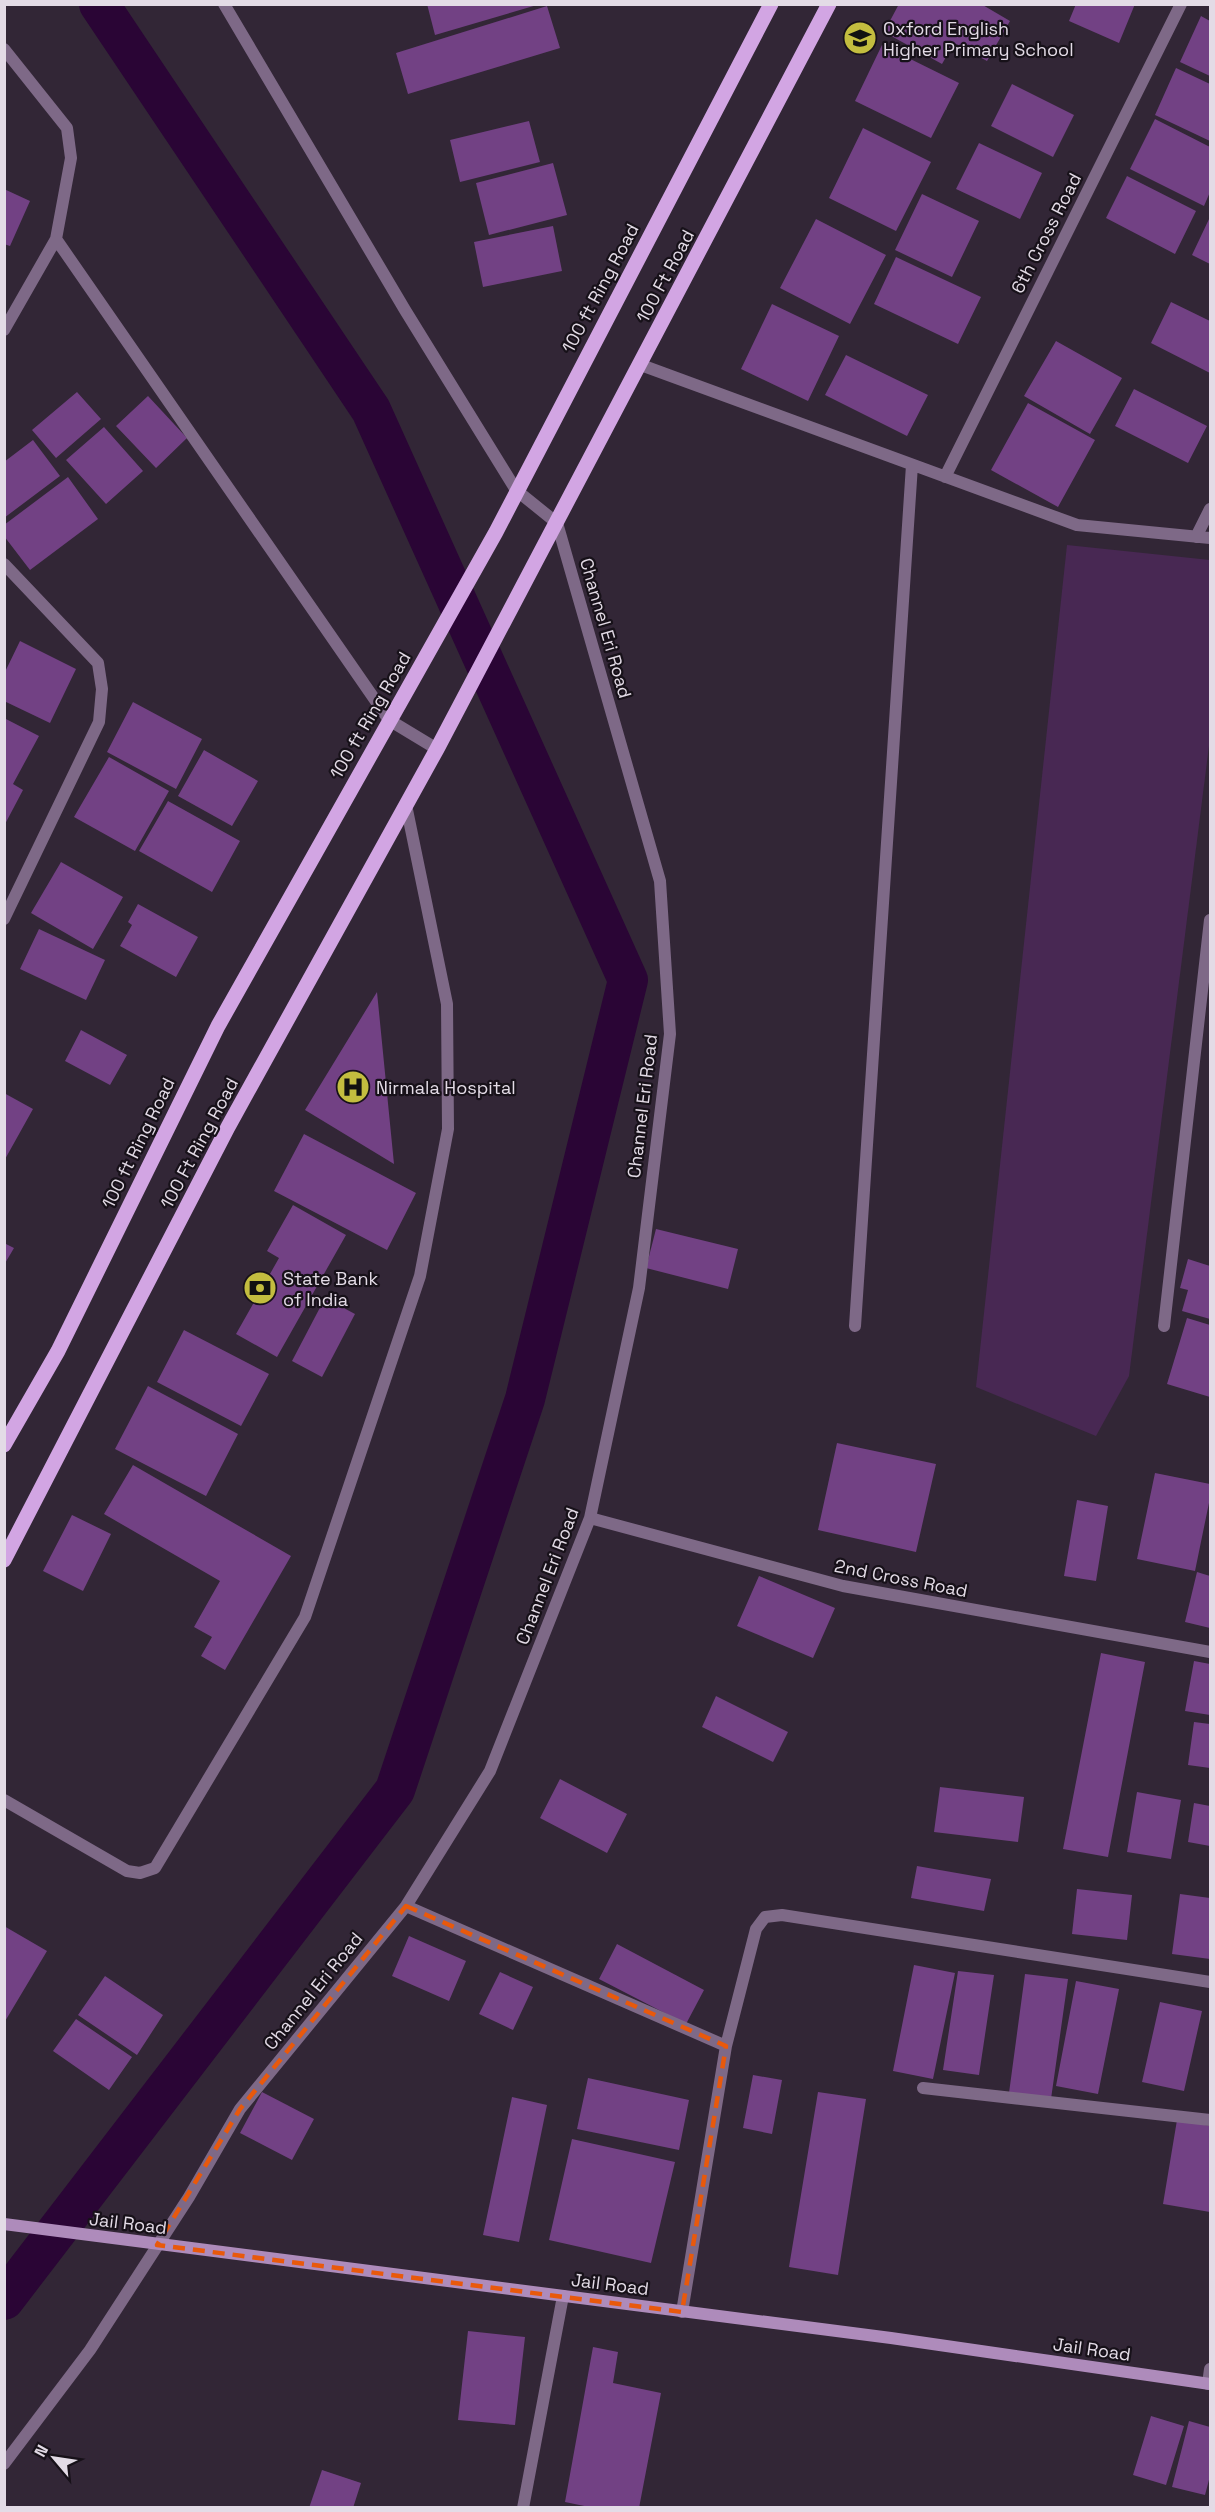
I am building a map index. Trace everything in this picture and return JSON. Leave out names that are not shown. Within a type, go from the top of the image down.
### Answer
[{"type":"main road","name":"100 ft Ring Road","points":[[4,1445],[58,1351],[218,1026],[496,532],[771,4]]},
{"type":"main road","name":"100 Ft Road","points":[[437,749],[829,4]]},
{"type":"main road","name":"100 Ft Ring Road","points":[[4,1560],[228,1127],[437,749]]},
{"type":"main road","name":"Jail Road","points":[[6,2224],[99,2238],[891,2338],[1209,2384]]},
{"type":"street","points":[[224,4],[405,310],[516,490],[557,523]]},
{"type":"street","name":"6th Cross Road","points":[[945,477],[1180,4]]},
{"type":"street","points":[[4,49],[67,128],[71,158],[56,239],[4,330]]},
{"type":"street","points":[[56,239],[389,720],[437,749]]},
{"type":"street","points":[[641,365],[1077,525],[1210,538]]},
{"type":"street","points":[[855,1326],[912,465]]},
{"type":"street","points":[[1196,537],[1210,509]]},
{"type":"street","name":"Channel Eri Road","points":[[4,2464],[90,2350],[189,2197],[240,2109],[406,1906],[490,1771],[590,1518],[639,1288],[670,1034],[660,881],[557,523]]},
{"type":"street","points":[[4,564],[98,663],[102,689],[99,722],[4,919]]},
{"type":"street","points":[[4,1800],[127,1870],[140,1873],[155,1868],[305,1617],[420,1276],[448,1129],[447,1004],[406,805]]},
{"type":"street","points":[[1164,1326],[1210,920]]},
{"type":"street","name":"2nd Cross Road","points":[[590,1518],[843,1586],[1210,1652]]},
{"type":"street","points":[[406,1906],[726,2046]]},
{"type":"street","points":[[682,2312],[726,2046],[756,1929],[765,1917],[794,1917],[1210,1982]]},
{"type":"street","points":[[923,2088],[1210,2120]]},
{"type":"street","points":[[523,2508],[563,2296]]},
{"type":"street","points":[[1209,2384],[1210,2369]]},
{"type":"highlighted area","points":[[406,1906],[726,2046],[682,2312],[157,2245],[240,2109]]},
{"type":"shaded area","points":[[1067,545],[1210,560],[1210,738],[1129,1376],[1096,1436],[976,1387]]},
{"type":"building","points":[[427,4],[537,4],[537,5],[435,35]]},
{"type":"building","points":[[899,4],[981,4],[1010,21],[987,61],[954,43],[942,64],[884,32]]},
{"type":"building","points":[[1076,4],[1135,4],[1119,43],[1069,21]]},
{"type":"building","points":[[547,6],[560,48],[408,94],[396,53]]},
{"type":"building","points":[[1201,16],[1210,21],[1210,76],[1180,62]]},
{"type":"building","points":[[882,45],[959,83],[931,138],[855,101]]},
{"type":"building","points":[[1176,68],[1210,84],[1210,141],[1155,115]]},
{"type":"building","points":[[1012,84],[1074,115],[1053,157],[991,126]]},
{"type":"building","points":[[1155,119],[1210,147],[1210,192],[1204,206],[1130,169]]},
{"type":"building","points":[[529,121],[540,162],[460,182],[450,140]]},
{"type":"building","points":[[863,128],[931,162],[896,231],[829,198]]},
{"type":"building","points":[[979,143],[1042,173],[1020,219],[956,189]]},
{"type":"building","points":[[553,163],[567,215],[489,235],[476,183]]},
{"type":"building","points":[[1127,176],[1196,211],[1175,254],[1106,218]]},
{"type":"building","points":[[4,189],[30,201],[10,246],[4,244]]},
{"type":"building","points":[[922,194],[979,221],[952,277],[895,250]]},
{"type":"building","points":[[1210,217],[1210,264],[1192,255]]},
{"type":"building","points":[[816,219],[886,255],[850,324],[780,288]]},
{"type":"building","points":[[553,226],[562,271],[483,287],[474,242]]},
{"type":"building","points":[[896,257],[981,297],[958,344],[874,304]]},
{"type":"building","points":[[1171,302],[1210,321],[1210,373],[1151,343]]},
{"type":"building","points":[[772,304],[839,336],[808,401],[741,369]]},
{"type":"building","points":[[1056,341],[1122,378],[1090,434],[1024,396]]},
{"type":"building","points":[[846,355],[928,395],[907,436],[825,395]]},
{"type":"building","points":[[1134,389],[1207,426],[1188,463],[1115,426]]},
{"type":"building","points":[[77,392],[101,419],[56,458],[32,430]]},
{"type":"building","points":[[148,396],[187,438],[156,468],[116,426]]},
{"type":"building","points":[[1028,403],[1095,440],[1058,507],[991,470]]},
{"type":"building","points":[[104,427],[143,471],[106,504],[66,460]]},
{"type":"building","points":[[33,440],[60,476],[4,518],[4,462]]},
{"type":"building","points":[[68,477],[98,519],[30,570],[4,536],[4,525]]},
{"type":"building","points":[[20,641],[76,669],[50,723],[4,701],[4,674]]},
{"type":"building","points":[[133,702],[202,739],[176,789],[107,752]]},
{"type":"building","points":[[4,718],[39,736],[13,784],[23,790],[4,826]]},
{"type":"building","points":[[204,750],[258,781],[232,826],[178,796]]},
{"type":"building","points":[[109,757],[169,791],[135,851],[74,817]]},
{"type":"building","points":[[168,801],[240,841],[212,892],[139,851]]},
{"type":"building","points":[[61,862],[123,897],[93,949],[31,913]]},
{"type":"building","points":[[138,904],[198,937],[176,977],[120,946],[132,925],[128,922]]},
{"type":"building","points":[[39,929],[105,960],[86,1000],[20,969]]},
{"type":"building","points":[[377,992],[394,1164],[305,1110]]},
{"type":"building","points":[[81,1030],[127,1055],[110,1085],[65,1061]]},
{"type":"building","points":[[4,1093],[33,1109],[4,1161]]},
{"type":"building","points":[[304,1134],[416,1193],[387,1250],[274,1191]]},
{"type":"building","points":[[293,1205],[346,1235],[277,1357],[236,1334],[279,1258],[267,1251]]},
{"type":"building","points":[[656,1229],[738,1249],[728,1289],[646,1268]]},
{"type":"building","points":[[4,1243],[14,1248],[4,1265]]},
{"type":"building","points":[[1188,1259],[1210,1266],[1210,1319],[1182,1311],[1188,1290],[1180,1288]]},
{"type":"building","points":[[325,1298],[355,1314],[322,1377],[292,1361]]},
{"type":"building","points":[[1187,1318],[1210,1325],[1210,1397],[1167,1384]]},
{"type":"building","points":[[184,1330],[269,1374],[241,1426],[157,1382]]},
{"type":"building","points":[[148,1386],[238,1434],[206,1496],[115,1449]]},
{"type":"building","points":[[837,1443],[936,1464],[916,1552],[818,1530]]},
{"type":"building","points":[[133,1465],[291,1556],[225,1670],[201,1656],[212,1637],[194,1627],[220,1581],[104,1514]]},
{"type":"building","points":[[1155,1473],[1210,1484],[1210,1498],[1195,1571],[1137,1559]]},
{"type":"building","points":[[1077,1500],[1108,1506],[1096,1581],[1064,1576]]},
{"type":"building","points":[[72,1515],[111,1534],[83,1591],[43,1571]]},
{"type":"building","points":[[1197,1572],[1210,1576],[1210,1628],[1185,1622]]},
{"type":"building","points":[[759,1576],[835,1608],[813,1658],[737,1626]]},
{"type":"building","points":[[1101,1653],[1145,1662],[1108,1857],[1063,1849]]},
{"type":"building","points":[[1194,1661],[1210,1664],[1210,1715],[1185,1711]]},
{"type":"building","points":[[716,1696],[788,1732],[773,1762],[702,1727]]},
{"type":"building","points":[[1194,1722],[1210,1724],[1210,1768],[1188,1765]]},
{"type":"building","points":[[560,1779],[627,1814],[607,1853],[540,1818]]},
{"type":"building","points":[[940,1787],[1024,1797],[1018,1842],[934,1832]]},
{"type":"building","points":[[1137,1792],[1181,1800],[1171,1859],[1127,1852]]},
{"type":"building","points":[[1194,1803],[1210,1806],[1210,1846],[1188,1842]]},
{"type":"building","points":[[917,1866],[991,1879],[984,1911],[911,1898]]},
{"type":"building","points":[[1077,1889],[1132,1895],[1127,1940],[1072,1934]]},
{"type":"building","points":[[1180,1894],[1210,1898],[1210,1959],[1172,1954]]},
{"type":"building","points":[[4,1926],[47,1951],[4,2023]]},
{"type":"building","points":[[409,1936],[466,1961],[449,2001],[392,1976]]},
{"type":"building","points":[[617,1944],[704,1990],[686,2024],[599,1979]]},
{"type":"building","points":[[914,1965],[955,1973],[933,2079],[893,2071]]},
{"type":"building","points":[[958,1971],[994,1975],[979,2075],[943,2070]]},
{"type":"building","points":[[500,1972],[533,1987],[513,2030],[479,2014]]},
{"type":"building","points":[[1025,1974],[1068,1979],[1051,2099],[1009,2093]]},
{"type":"building","points":[[105,1976],[163,2015],[137,2055],[78,2015]]},
{"type":"building","points":[[1076,1981],[1119,1989],[1098,2094],[1056,2086]]},
{"type":"building","points":[[1160,2002],[1202,2011],[1184,2091],[1142,2082]]},
{"type":"building","points":[[76,2019],[132,2057],[109,2090],[53,2051]]},
{"type":"building","points":[[753,2075],[782,2080],[772,2134],[743,2128]]},
{"type":"building","points":[[588,2078],[689,2100],[679,2150],[577,2129]]},
{"type":"building","points":[[262,2092],[314,2119],[292,2160],[240,2133]]},
{"type":"building","points":[[818,2092],[866,2099],[838,2275],[789,2267]]},
{"type":"building","points":[[512,2097],[547,2105],[519,2242],[483,2235]]},
{"type":"building","points":[[1177,2120],[1210,2126],[1210,2212],[1163,2204]]},
{"type":"building","points":[[572,2139],[675,2162],[651,2263],[549,2240]]},
{"type":"building","points":[[468,2331],[525,2337],[515,2425],[458,2420]]},
{"type":"building","points":[[593,2347],[618,2352],[613,2383],[661,2393],[639,2508],[594,2508],[565,2502]]},
{"type":"building","points":[[1151,2416],[1184,2426],[1166,2485],[1133,2475]]},
{"type":"building","points":[[1189,2421],[1210,2427],[1210,2476],[1205,2495],[1172,2487]]},
{"type":"building","points":[[322,2470],[361,2483],[353,2508],[309,2508]]},
{"type":"waterway","points":[[4,2300],[395,1790],[525,1399],[628,980],[371,410],[99,4]]},
{"type":"place","name":"Oxford English Higher Primary School","points":[[860,38]]},
{"type":"place","name":"Nirmala Hospital","points":[[353,1087]]},
{"type":"place","name":"State Bank of India","points":[[260,1288]]}]
